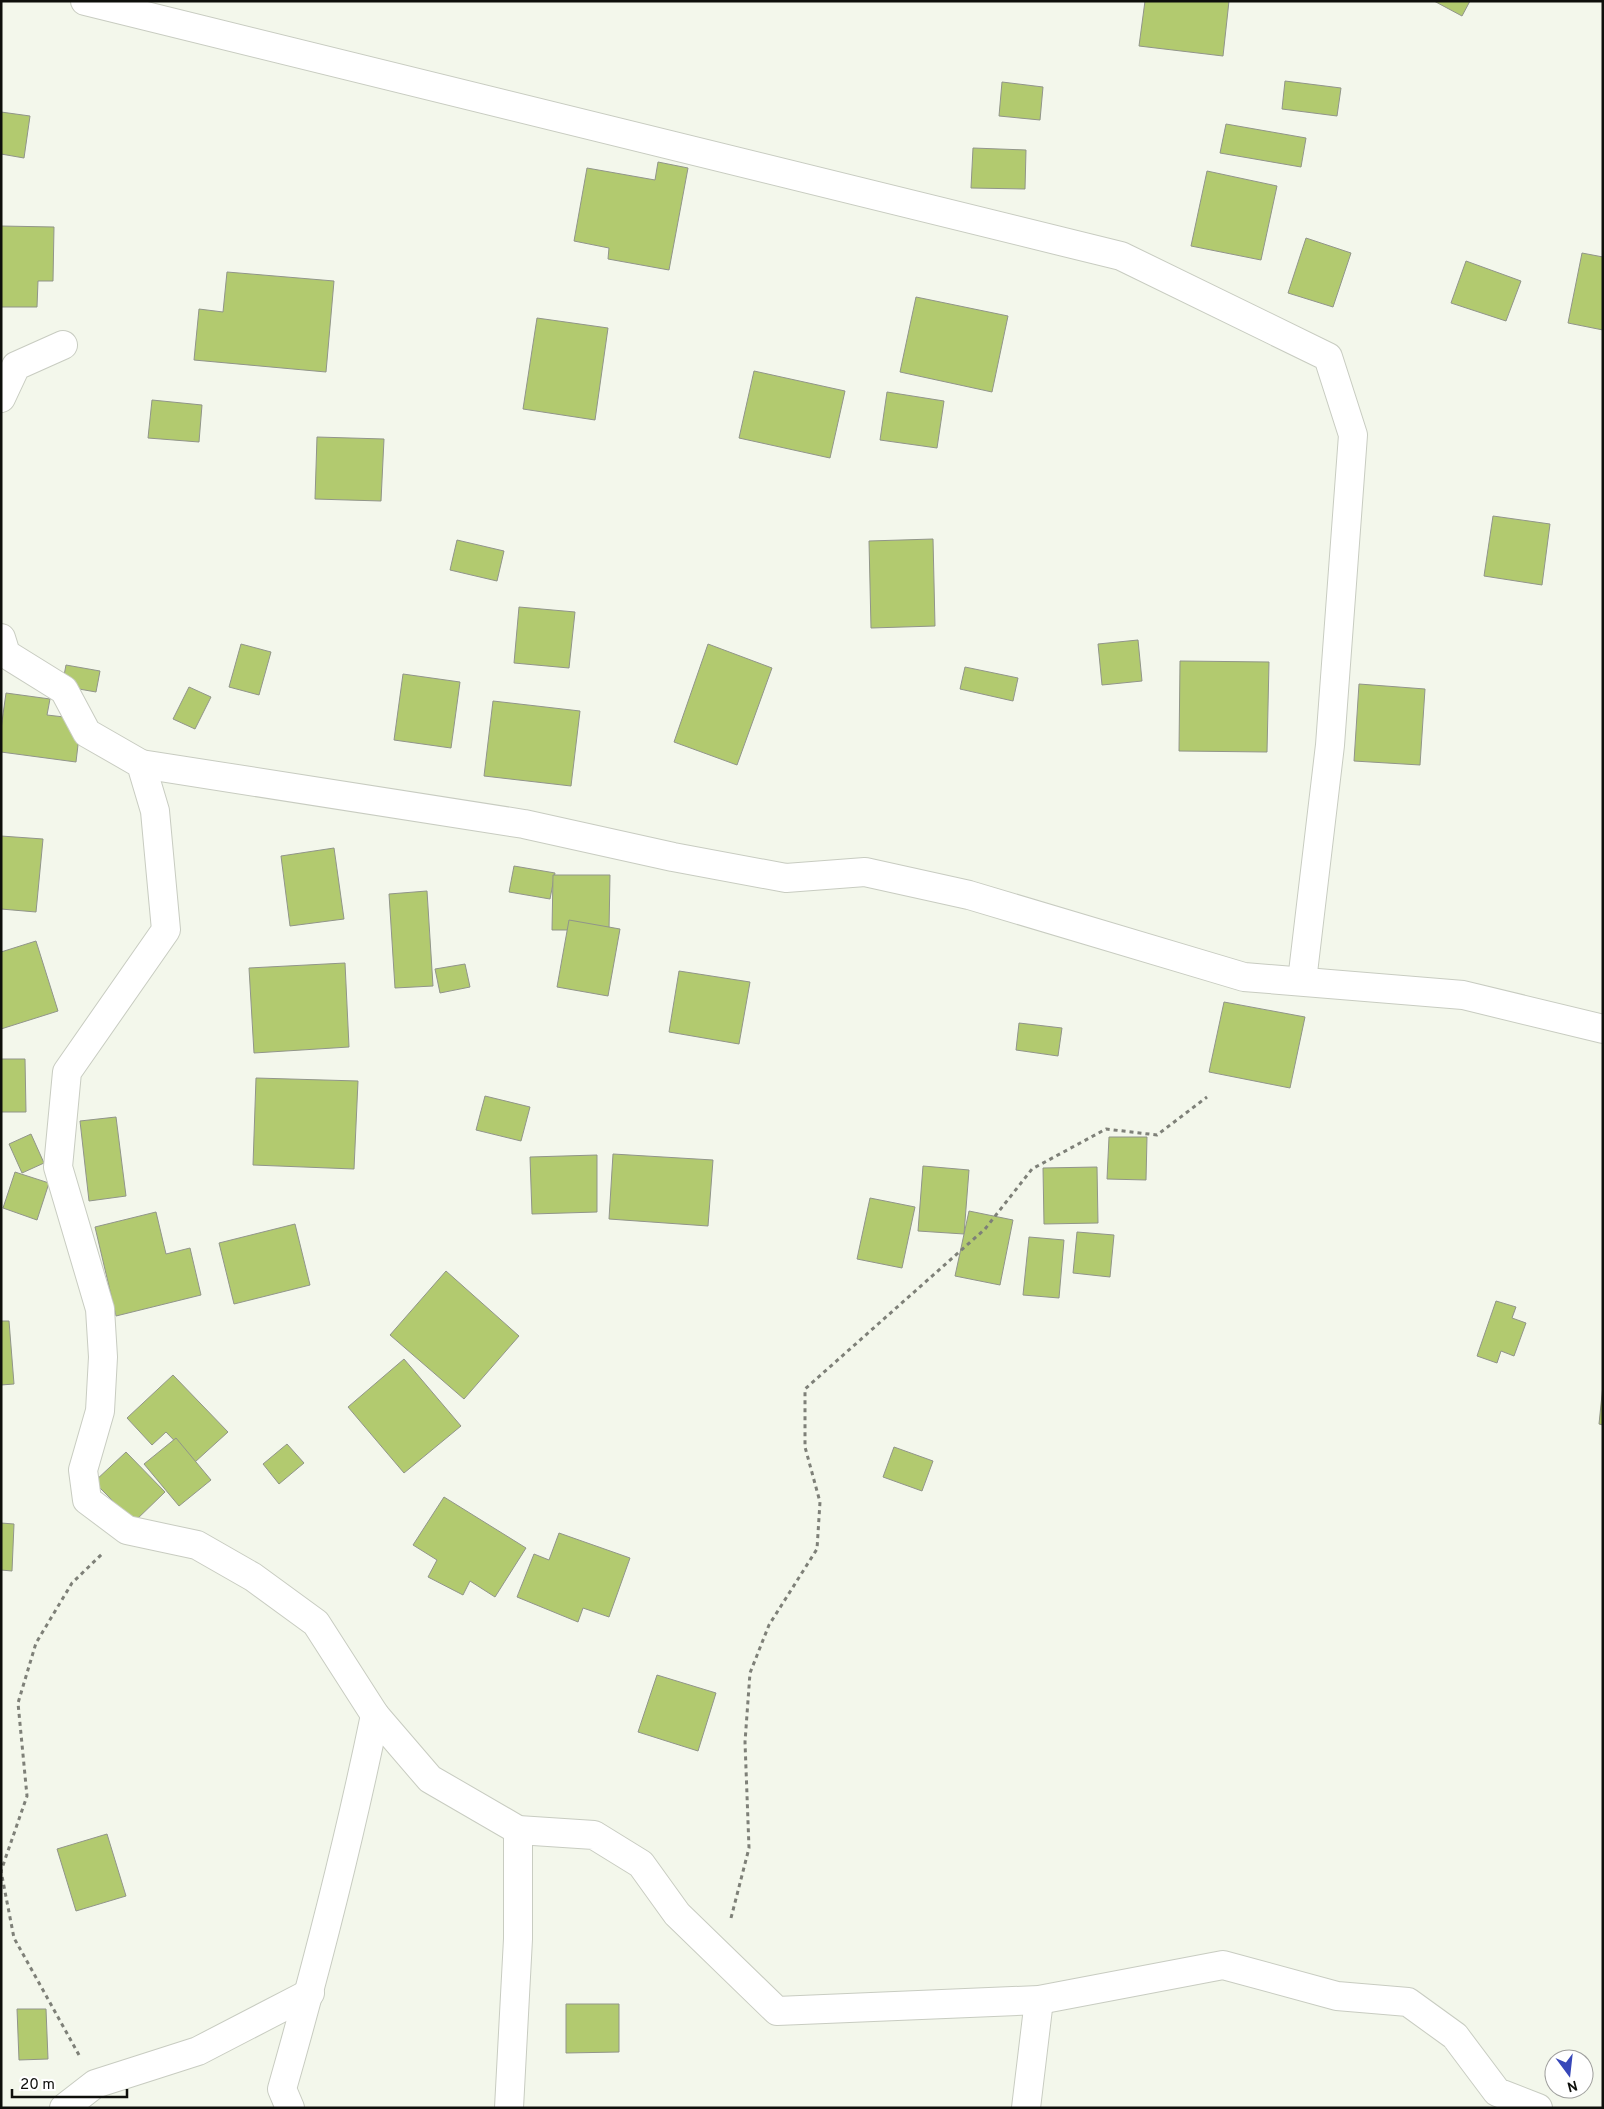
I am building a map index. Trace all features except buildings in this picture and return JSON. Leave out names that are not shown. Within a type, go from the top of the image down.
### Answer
[{"type":"street","points":[[85,1],[1121,256],[1328,357],[1353,435],[1330,745],[1302,981]]},
{"type":"street","points":[[1,398],[16,366],[63,345]]},
{"type":"street","points":[[1,638],[6,654],[64,690],[87,733],[141,764],[524,824],[673,857],[786,878],[865,872],[969,895],[1244,977],[1463,995],[1603,1029]]},
{"type":"street","points":[[141,764],[156,812],[166,930],[67,1072],[58,1167],[100,1310],[103,1357],[100,1411],[83,1470],[87,1500],[127,1530],[198,1545],[253,1576],[316,1623],[375,1715],[430,1779],[518,1830],[594,1836],[641,1864],[677,1914],[777,2011],[1039,2000],[1223,1965],[1337,1996],[1408,2002],[1455,2036],[1497,2092],[1538,2108]]},
{"type":"street","points":[[290,2108],[282,2090],[310,1993],[357,1805],[375,1715]]},
{"type":"street","points":[[509,2108],[518,1939],[518,1830]]},
{"type":"street","points":[[64,2108],[95,2084],[198,2051],[310,1993]]},
{"type":"street","points":[[1026,2108],[1039,2000]]},
{"type":"path","points":[[721,1955],[749,1848],[745,1742],[750,1673],[769,1625],[817,1549],[820,1502],[805,1447],[805,1389],[985,1229],[1032,1169],[1106,1129],[1157,1134],[1207,1097]]},
{"type":"path","points":[[95,2084],[14,1938],[1,1871],[27,1796],[18,1703],[36,1643],[72,1583],[127,1530]]}]
